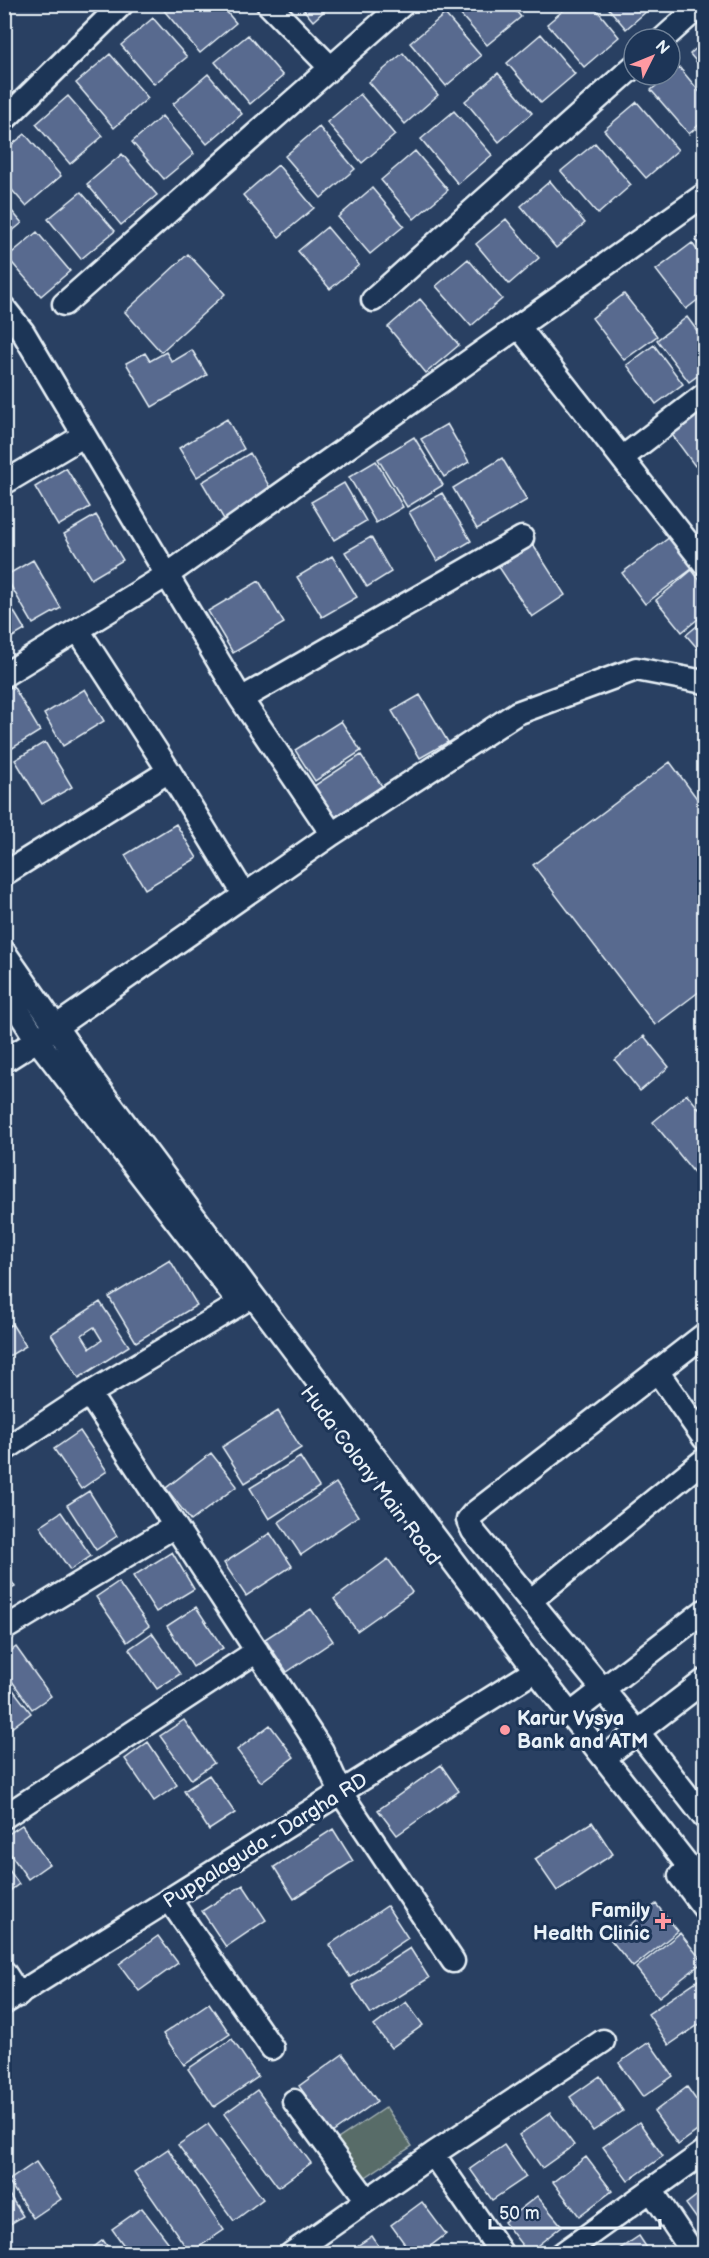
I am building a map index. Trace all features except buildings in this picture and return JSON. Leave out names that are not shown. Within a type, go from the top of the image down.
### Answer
[{"type":"street","points":[[4,120],[122,4]]},
{"type":"street","points":[[268,4],[331,68]]},
{"type":"street","points":[[64,304],[403,4]]},
{"type":"street","points":[[676,27],[702,4]]},
{"type":"street","points":[[374,300],[622,77]]},
{"type":"street","points":[[4,675],[167,575],[705,195]]},
{"type":"street","points":[[4,308],[23,332],[242,699],[332,834]]},
{"type":"street","points":[[519,327],[702,555]]},
{"type":"street","points":[[622,458],[705,395]]},
{"type":"street","points":[[4,483],[83,436]]},
{"type":"street","points":[[242,699],[522,538]]},
{"type":"street","points":[[78,630],[169,771],[244,894]]},
{"type":"street","points":[[4,1061],[38,1040],[332,834],[517,713],[636,669],[705,682]]},
{"type":"street","points":[[4,874],[169,771]]},
{"type":"street","points":[[4,952],[99,1089],[530,1673],[572,1714],[705,1886]]},
{"type":"street","name":"Huda Colony Main Road","points":[[4,989],[38,1040],[530,1673],[705,1908]]},
{"type":"street","points":[[4,1450],[90,1394],[241,1303]]},
{"type":"street","points":[[704,1817],[637,1731],[473,1531],[468,1520],[705,1335]]},
{"type":"street","points":[[657,1371],[705,1438]]},
{"type":"street","points":[[90,1394],[322,1751],[341,1793],[453,1961]]},
{"type":"street","points":[[530,1601],[705,1460]]},
{"type":"street","points":[[4,1629],[175,1526]]},
{"type":"street","points":[[572,1714],[705,1611]]},
{"type":"street","points":[[4,1817],[257,1651]]},
{"type":"street","name":"Puppalaguda - Dargha RD","points":[[12,1999],[530,1673]]},
{"type":"street","points":[[604,1757],[705,1681]]},
{"type":"street","points":[[169,1899],[272,2048]]},
{"type":"street","points":[[4,1972],[12,1999]]},
{"type":"street","points":[[291,2253],[433,2154],[603,2041]]},
{"type":"street","points":[[294,2101],[367,2200]]},
{"type":"street","points":[[562,2253],[705,2152]]},
{"type":"street","points":[[433,2154],[502,2253]]},
{"type":"street","points":[[651,2190],[694,2253]]},
{"type":"green space","points":[[386,2107],[412,2146],[355,2184],[329,2145]]},
{"type":"place","name":"Karur Vysya Bank and ATM","points":[[505,1730]]},
{"type":"place","name":"Family Health Clinic","points":[[663,1921]]}]
